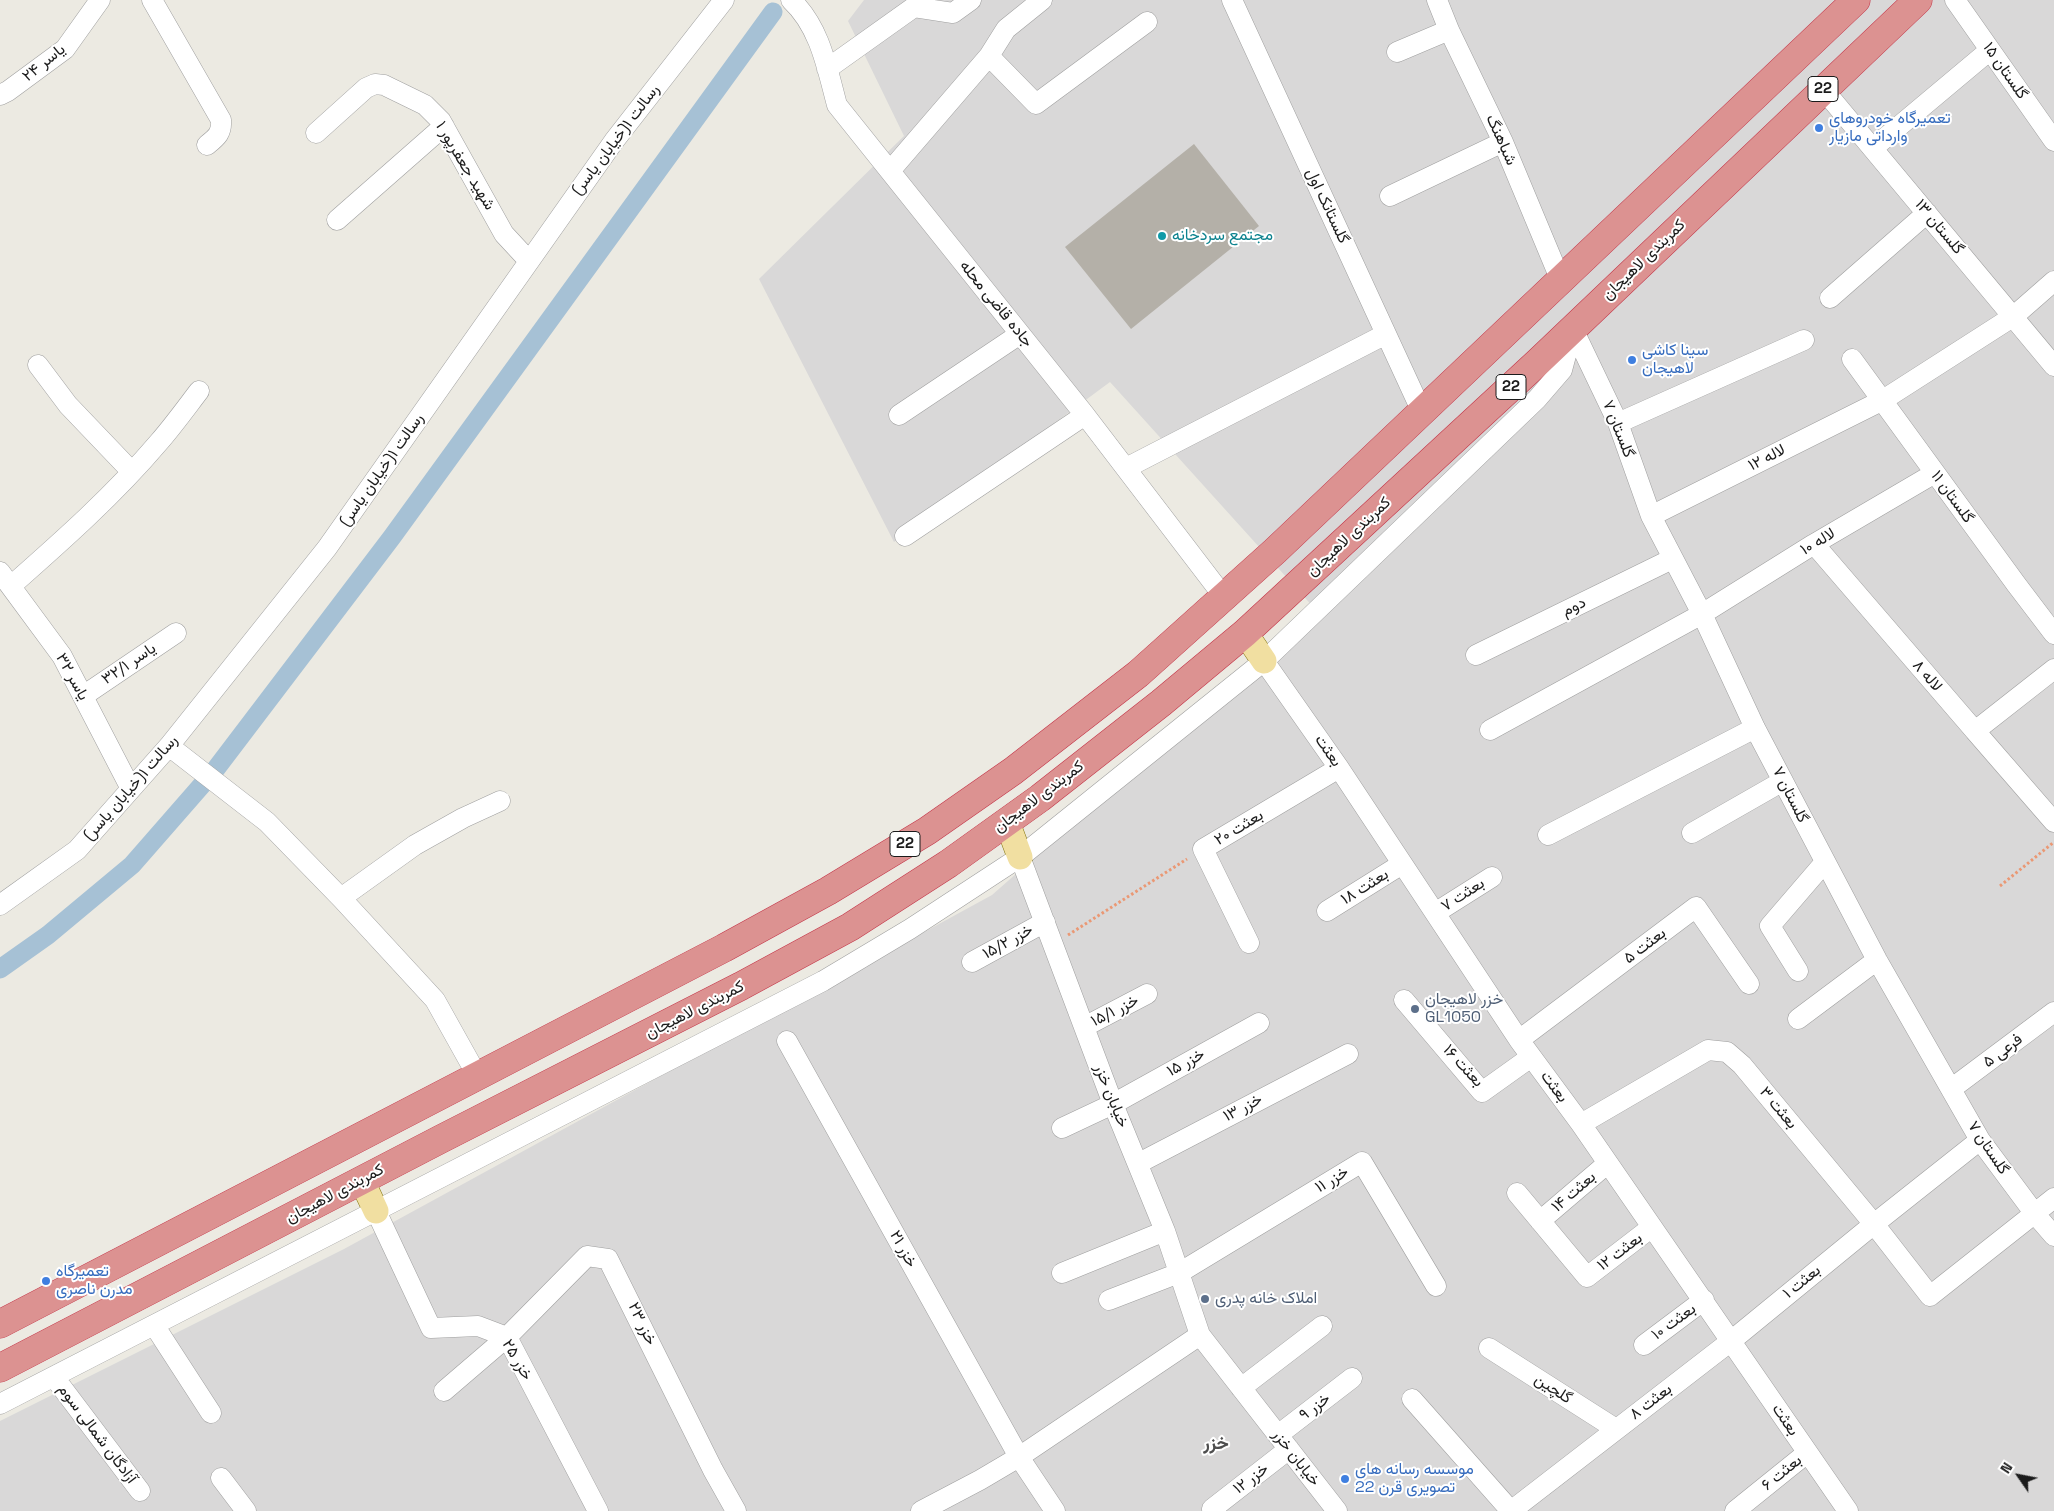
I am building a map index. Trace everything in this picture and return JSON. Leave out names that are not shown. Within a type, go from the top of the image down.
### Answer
[{"type":"highway","name":"22","points":[[0,1324],[724,948],[828,891],[926,831],[1013,771],[1138,674],[1275,551],[1856,0]]},
{"type":"highway","name":"کمربندی لاهیجان","points":[[0,1368],[741,986],[841,932],[948,864],[1007,822],[1161,703],[1244,633],[1572,329],[1918,0]]},
{"type":"highway","points":[[1675,171],[1704,203]]},
{"type":"main road","points":[[1244,633],[1264,660]]},
{"type":"main road","points":[[1007,822],[1020,857]]},
{"type":"main road","points":[[362,1181],[376,1211]]},
{"type":"street","name":"یاسر ۲۴","points":[[0,95],[8,92],[65,48],[100,0]]},
{"type":"street","points":[[152,0],[221,120],[222,128],[218,136],[207,145]]},
{"type":"street","name":"رسالت ۱(خیابان یاسر)","points":[[0,905],[76,850],[169,746],[327,548],[614,141],[724,0]]},
{"type":"street","name":"جاده قاضی محله","points":[[791,0],[799,8],[821,45],[837,105],[1085,415],[1224,597]]},
{"type":"street","points":[[827,68],[914,7],[953,13],[971,0]]},
{"type":"street","points":[[890,171],[989,56],[1006,29],[1042,0]]},
{"type":"street","name":"گلستانک اول","points":[[1232,0],[1422,412]]},
{"type":"street","name":"شباهنگ","points":[[1437,0],[1449,30],[1503,142],[1561,281]]},
{"type":"street","name":"گلستان ۱۵","points":[[1955,0],[2054,141]]},
{"type":"street","points":[[989,56],[1036,104],[1147,22]]},
{"type":"street","points":[[1397,52],[1449,30]]},
{"type":"street","points":[[1873,148],[1990,50]]},
{"type":"street","name":"شهید جعفرپور ۱","points":[[316,133],[366,88],[375,84],[384,85],[425,105],[444,126],[504,234],[529,261]]},
{"type":"street","name":"گلستان ۱۳","points":[[1823,89],[2054,366]]},
{"type":"street","points":[[337,220],[444,126]]},
{"type":"street","points":[[1390,196],[1503,142]]},
{"type":"street","points":[[1830,298],[1927,213]]},
{"type":"street","name":"لاله ۱۲","points":[[1651,516],[1883,400],[2014,316],[2054,281]]},
{"type":"street","points":[[0,1404],[822,981],[910,929],[1020,857],[1264,660],[1537,399],[1562,370],[1572,329]]},
{"type":"street","name":"گلستان ۷","points":[[1572,329],[1618,424],[1651,516],[1702,614],[1755,728],[1877,960],[1980,1140],[2035,1214],[2054,1236]]},
{"type":"street","points":[[899,415],[1020,334]]},
{"type":"street","points":[[1126,468],[1386,334]]},
{"type":"street","points":[[1618,424],[1804,340]]},
{"type":"street","name":"گلستان ۱۱","points":[[1852,359],[2054,634]]},
{"type":"street","points":[[38,365],[68,405],[132,472]]},
{"type":"street","points":[[5,579],[65,538],[132,472],[159,442],[199,391]]},
{"type":"street","points":[[905,536],[1085,415]]},
{"type":"street","name":"لاله ۱۰","points":[[1490,730],[1702,614],[1814,544],[1936,473]]},
{"type":"street","name":"لاله ۸","points":[[1814,544],[2054,822]]},
{"type":"street","name":"دوم","points":[[1476,655],[1672,559]]},
{"type":"street","name":"یاسر ۳۲","points":[[5,579],[62,656],[131,789]]},
{"type":"street","name":"یاسر ۳۲/۱","points":[[83,696],[176,633]]},
{"type":"street","name":"بعثت","points":[[1264,660],[1339,768],[1519,1040],[1581,1124],[1704,1300],[1848,1511]]},
{"type":"street","points":[[1975,731],[2054,669]]},
{"type":"street","points":[[1548,834],[1755,728]]},
{"type":"street","points":[[169,746],[267,822],[341,898],[435,1000],[478,1076]]},
{"type":"street","name":"بعثت ۲۰","points":[[1250,943],[1202,849],[1339,768]]},
{"type":"street","points":[[1692,833],[1783,781]]},
{"type":"street","points":[[341,898],[414,845],[500,800]]},
{"type":"street","name":"خیابان خزر","points":[[1020,857],[1113,1104],[1165,1231],[1200,1335],[1338,1511]]},
{"type":"street","points":[[1798,971],[1770,926],[1825,862]]},
{"type":"street","name":"بعثت ۱۸","points":[[1328,911],[1402,864]]},
{"type":"street","name":"بعثت ۷","points":[[1435,913],[1492,877]]},
{"type":"street","name":"بعثت ۵","points":[[1519,1040],[1696,907],[1749,984]]},
{"type":"street","name":"خزر ۱۵/۲","points":[[972,962],[1045,922]]},
{"type":"street","points":[[1798,1019],[1877,960]]},
{"type":"street","name":"خزر ۱۵/۱","points":[[1084,1027],[1147,994]]},
{"type":"street","name":"بعثت ۱۶","points":[[1404,1000],[1482,1092],[1531,1057]]},
{"type":"street","name":"فرعی ۵","points":[[1951,1089],[2054,1012]]},
{"type":"street","name":"خزر ۱۵","points":[[1062,1128],[1113,1104],[1259,1023]]},
{"type":"street","name":"خزر ۲۱","points":[[787,1041],[1019,1457],[1056,1511]]},
{"type":"street","name":"بعثت ۳","points":[[1581,1124],[1708,1050],[1727,1052],[1742,1065],[1874,1224],[1930,1296],[2035,1214]]},
{"type":"street","name":"خزر ۱۳","points":[[1138,1163],[1348,1054]]},
{"type":"street","name":"بعثت ۱","points":[[1731,1341],[1980,1140]]},
{"type":"street","name":"خزر ۱۱","points":[[1179,1273],[1362,1162],[1436,1286]]},
{"type":"street","name":"بعثت ۱۴","points":[[1540,1221],[1608,1163]]},
{"type":"street","points":[[1517,1193],[1540,1221]]},
{"type":"street","points":[[2035,1214],[2054,1198]]},
{"type":"street","name":"خزر ۲۵","points":[[376,1211],[431,1328],[478,1326],[507,1337],[598,1511]]},
{"type":"street","name":"بعثت ۱۲","points":[[1540,1221],[1587,1277],[1652,1227]]},
{"type":"street","points":[[1062,1273],[1165,1231]]},
{"type":"street","name":"خزر ۲۳","points":[[507,1337],[588,1256],[608,1259],[713,1470],[736,1511]]},
{"type":"street","points":[[1109,1300],[1179,1273]]},
{"type":"street","name":"بعثت ۱۰","points":[[1644,1344],[1704,1300]]},
{"type":"street","points":[[154,1325],[211,1413]]},
{"type":"street","points":[[1241,1388],[1322,1326]]},
{"type":"street","points":[[921,1511],[1019,1457],[1200,1335]]},
{"type":"street","points":[[444,1391],[507,1337]]},
{"type":"street","name":"بعثت ۸","points":[[1511,1511],[1731,1341]]},
{"type":"street","name":"گلچین","points":[[1490,1348],[1616,1429]]},
{"type":"street","name":"آزادگان شمالی سوم","points":[[54,1377],[140,1491]]},
{"type":"street","name":"خزر ۹","points":[[1284,1442],[1352,1378]]},
{"type":"street","points":[[1412,1399],[1511,1511]]},
{"type":"street","name":"خزر ۱۲","points":[[1212,1509],[1284,1442]]},
{"type":"street","name":"بعثت ۶","points":[[1735,1511],[1807,1453]]},
{"type":"street","points":[[221,1478],[246,1511]]},
{"type":"path","points":[[2000,886],[2054,842]]},
{"type":"path","points":[[1053,944],[1202,849]]},
{"type":"shaded area","points":[[864,0],[2054,0],[2054,1511],[0,1511],[0,1421],[344,1249],[992,895],[1316,610],[1110,382],[894,542],[759,279],[904,136],[848,21]]},
{"type":"building","name":"مجتمع سردخانه","points":[[1194,144],[1259,226],[1131,329],[1065,247]]},
{"type":"waterway","points":[[0,969],[48,935],[132,865],[215,770],[392,537],[773,12]]},
{"type":"place","name":"تعمیرگاه خودروهای وارداتی مازیار","points":[[1819,128]]},
{"type":"place","name":"مجتمع سردخانه","points":[[1162,236]]},
{"type":"place","name":"سینا کاشی لاهیجان","points":[[1632,360]]},
{"type":"place","name":"خزر لاهیجان GL1050","points":[[1415,1009]]},
{"type":"place","name":"تعمیرگاه مدرن ناصری","points":[[46,1281]]},
{"type":"place","name":"املاک خانه پدری","points":[[1205,1299]]},
{"type":"place","name":"موسسه رسانه های تصویری قرن 22","points":[[1345,1479]]},
{"type":"district","name":"خزر","points":[[1216,1444]]}]
